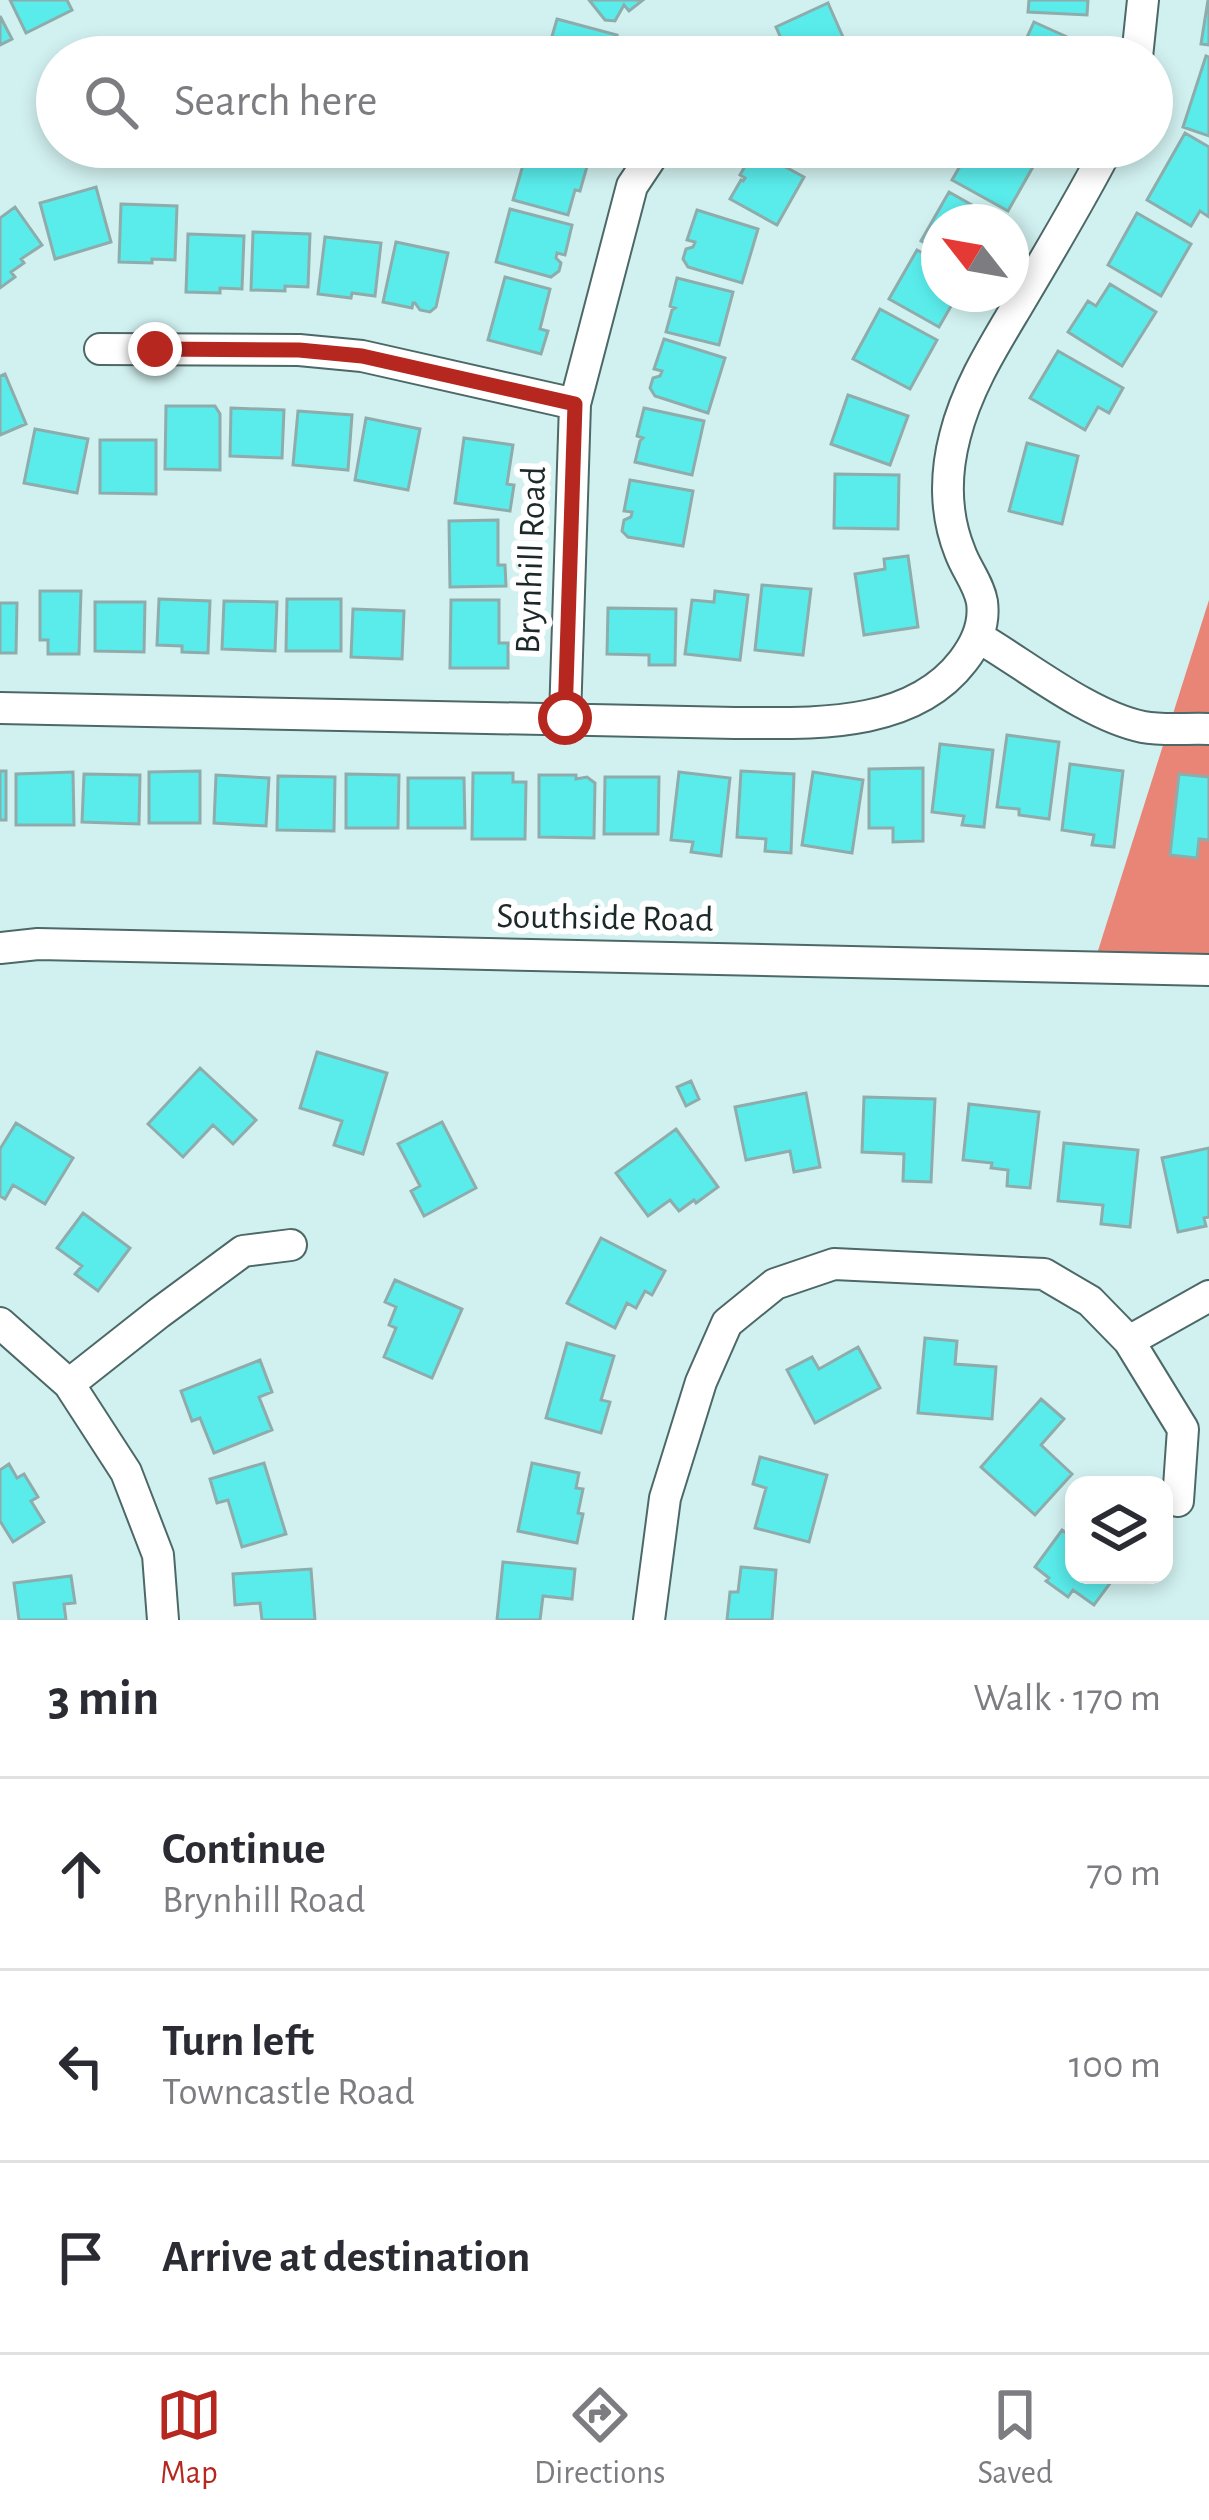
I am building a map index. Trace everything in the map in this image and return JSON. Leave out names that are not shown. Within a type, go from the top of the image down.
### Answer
[{"type":"street","points":[[1139,36],[1143,0]]},
{"type":"street","name":"Brynhill Road","points":[[565,718],[575,404],[632,186],[644,168]]},
{"type":"street","points":[[0,708],[820,723],[903,705],[955,672],[979,637],[981,596],[959,550],[947,495],[954,437],[970,390],[1096,168]]},
{"type":"street","points":[[100,349],[299,350],[362,356],[575,404]]},
{"type":"street","points":[[979,637],[1110,715],[1144,727],[1209,728]]},
{"type":"street","name":"Southside Road","points":[[0,948],[38,944],[1209,970]]},
{"type":"street","points":[[69,1384],[243,1251],[291,1245]]},
{"type":"street","points":[[649,1620],[664,1498],[701,1382],[727,1323],[775,1284],[835,1264],[1044,1274],[1090,1301],[1130,1341],[1184,1429],[1178,1502]]},
{"type":"street","points":[[1130,1341],[1209,1296]]},
{"type":"street","points":[[0,1323],[69,1384],[126,1472],[158,1555],[163,1620]]},
{"type":"shaded area","points":[[1209,600],[1209,956],[1096,957]]},
{"type":"building","points":[[10,0],[67,0],[72,10],[26,33]]},
{"type":"building","points":[[589,0],[643,0],[629,11],[624,5],[615,21],[605,20]]},
{"type":"building","points":[[1029,0],[1088,0],[1087,15],[1028,12]]},
{"type":"building","points":[[1209,0],[1209,45],[1201,44]]},
{"type":"building","points":[[828,3],[843,36],[780,36],[776,27]]},
{"type":"building","points":[[0,16],[12,39],[0,45]]},
{"type":"building","points":[[557,19],[617,35],[617,36],[552,36]]},
{"type":"building","points":[[1034,22],[1065,36],[1028,36]]},
{"type":"building","points":[[1209,57],[1209,136],[1183,127]]},
{"type":"building","points":[[1185,133],[1209,147],[1209,217],[1200,211],[1191,226],[1147,200],[1165,168],[1173,168],[1173,154]]},
{"type":"building","points":[[522,168],[587,168],[568,215],[513,200]]},
{"type":"building","points":[[744,168],[787,168],[804,177],[777,225],[730,199],[745,178],[740,175]]},
{"type":"building","points":[[959,168],[1032,168],[1012,204],[995,204],[952,180]]},
{"type":"building","points":[[96,187],[111,242],[55,259],[40,203]]},
{"type":"building","points":[[949,192],[970,204],[942,204]]},
{"type":"building","points":[[121,204],[177,206],[175,260],[119,262]]},
{"type":"building","points":[[15,207],[42,245],[21,259],[24,263],[11,272],[15,277],[0,288],[0,218]]},
{"type":"building","points":[[510,209],[572,225],[565,255],[557,253],[559,271],[551,277],[496,262]]},
{"type":"building","points":[[697,210],[758,229],[742,283],[688,267],[683,259],[695,242],[687,240]]},
{"type":"building","points":[[1137,213],[1191,244],[1161,296],[1108,265]]},
{"type":"building","points":[[253,232],[310,234],[308,287],[251,290]]},
{"type":"building","points":[[188,234],[244,236],[242,289],[186,292]]},
{"type":"building","points":[[325,237],[381,243],[375,296],[318,294]]},
{"type":"building","points":[[396,242],[448,253],[436,307],[430,312],[415,303],[412,308],[383,302]]},
{"type":"building","points":[[917,250],[921,252],[921,312],[948,312],[939,327],[889,299]]},
{"type":"building","points":[[505,277],[550,289],[540,329],[548,331],[541,354],[488,340]]},
{"type":"building","points":[[677,278],[733,292],[719,345],[666,332],[675,308],[670,306]]},
{"type":"building","points":[[1110,284],[1156,312],[1122,366],[1068,332],[1088,301],[1096,306]]},
{"type":"building","points":[[880,309],[937,340],[910,389],[853,359]]},
{"type":"building","points":[[664,339],[725,358],[708,413],[655,396],[650,388],[662,371],[654,369]]},
{"type":"building","points":[[1058,351],[1123,388],[1109,413],[1098,407],[1085,430],[1030,398]]},
{"type":"building","points":[[5,374],[26,424],[0,435],[0,376]]},
{"type":"building","points":[[848,395],[908,416],[890,465],[831,444]]},
{"type":"building","points":[[166,406],[215,406],[220,414],[220,470],[165,469]]},
{"type":"building","points":[[231,408],[284,410],[282,458],[230,456]]},
{"type":"building","points":[[644,408],[704,421],[692,475],[635,462],[643,438],[637,436]]},
{"type":"building","points":[[298,411],[352,415],[348,470],[293,465]]},
{"type":"building","points":[[366,418],[420,429],[408,490],[355,480]]},
{"type":"building","points":[[35,429],[88,439],[77,493],[24,483]]},
{"type":"building","points":[[464,438],[513,445],[507,484],[514,485],[510,511],[455,503]]},
{"type":"building","points":[[100,440],[156,440],[156,494],[100,493]]},
{"type":"building","points":[[1027,443],[1078,456],[1062,524],[1009,511]]},
{"type":"building","points":[[835,474],[899,475],[898,529],[834,528]]},
{"type":"building","points":[[630,480],[693,491],[683,546],[628,537],[622,531],[632,512],[624,511]]},
{"type":"building","points":[[498,520],[498,565],[505,565],[506,586],[450,587],[449,521]]},
{"type":"building","points":[[908,556],[918,627],[864,635],[855,574],[885,569],[884,559]]},
{"type":"building","points":[[762,585],[811,589],[803,655],[755,650]]},
{"type":"building","points":[[40,591],[81,591],[79,654],[48,654],[48,640],[40,640]]},
{"type":"building","points":[[715,591],[748,595],[740,660],[685,654],[692,600],[714,602]]},
{"type":"building","points":[[159,599],[210,601],[208,653],[157,645]]},
{"type":"building","points":[[287,599],[341,599],[341,651],[286,651]]},
{"type":"building","points":[[451,600],[499,600],[499,643],[508,643],[508,668],[450,668]]},
{"type":"building","points":[[224,601],[277,602],[275,651],[222,649]]},
{"type":"building","points":[[95,602],[145,602],[144,652],[95,651]]},
{"type":"building","points":[[0,603],[17,603],[16,653],[0,653]]},
{"type":"building","points":[[608,608],[676,609],[675,665],[649,665],[649,655],[607,654]]},
{"type":"building","points":[[353,609],[404,611],[402,659],[351,657]]},
{"type":"building","points":[[1007,735],[1059,742],[1049,819],[997,807]]},
{"type":"building","points":[[940,744],[993,750],[984,827],[962,825],[964,816],[932,812]]},
{"type":"building","points":[[1070,764],[1123,771],[1114,847],[1092,845],[1094,835],[1062,830]]},
{"type":"building","points":[[923,768],[923,841],[893,842],[893,828],[869,828],[869,769]]},
{"type":"building","points":[[0,771],[6,771],[6,820],[0,820]]},
{"type":"building","points":[[200,771],[200,823],[149,823],[149,772]]},
{"type":"building","points":[[741,771],[794,774],[791,853],[765,851],[766,839],[737,837]]},
{"type":"building","points":[[73,772],[74,825],[16,825],[16,774]]},
{"type":"building","points":[[679,772],[730,778],[721,856],[691,852],[693,842],[671,840]]},
{"type":"building","points":[[813,772],[863,780],[852,853],[802,845]]},
{"type":"building","points":[[473,773],[513,773],[513,782],[526,782],[525,839],[472,839]]},
{"type":"building","points":[[84,774],[140,775],[139,824],[82,822]]},
{"type":"building","points":[[346,774],[399,775],[398,828],[346,828]]},
{"type":"building","points":[[1179,774],[1209,777],[1209,840],[1199,839],[1197,858],[1170,855]]},
{"type":"building","points":[[216,775],[269,778],[266,826],[214,823]]},
{"type":"building","points":[[539,775],[576,775],[576,779],[587,777],[595,783],[594,838],[539,837]]},
{"type":"building","points":[[278,776],[335,777],[334,831],[277,830]]},
{"type":"building","points":[[605,777],[659,777],[658,834],[604,834]]},
{"type":"building","points":[[408,778],[464,778],[465,828],[408,828]]},
{"type":"building","points":[[317,1052],[387,1073],[363,1154],[334,1145],[342,1121],[300,1108]]},
{"type":"building","points":[[200,1068],[256,1120],[233,1144],[213,1125],[183,1157],[148,1124]]},
{"type":"building","points":[[691,1081],[699,1099],[686,1106],[677,1087]]},
{"type":"building","points":[[806,1093],[820,1167],[794,1172],[790,1151],[746,1160],[735,1107]]},
{"type":"building","points":[[864,1097],[935,1099],[931,1182],[903,1181],[904,1154],[862,1152]]},
{"type":"building","points":[[969,1104],[1039,1112],[1030,1188],[1007,1186],[1008,1170],[991,1168],[992,1163],[963,1160]]},
{"type":"building","points":[[442,1122],[476,1188],[424,1216],[411,1191],[420,1186],[398,1144]]},
{"type":"building","points":[[16,1123],[73,1158],[45,1204],[13,1185],[5,1199],[0,1196],[0,1149]]},
{"type":"building","points":[[676,1129],[718,1187],[679,1211],[670,1200],[648,1216],[616,1173]]},
{"type":"building","points":[[1064,1143],[1138,1150],[1130,1227],[1101,1224],[1103,1205],[1058,1201]]},
{"type":"building","points":[[1209,1148],[1206,1226],[1178,1232],[1162,1158]]},
{"type":"building","points":[[83,1213],[130,1248],[98,1291],[75,1274],[82,1266],[57,1248]]},
{"type":"building","points":[[601,1238],[665,1271],[652,1295],[645,1291],[636,1308],[627,1303],[615,1328],[567,1303]]},
{"type":"building","points":[[395,1280],[462,1309],[432,1378],[384,1357],[396,1328],[389,1325],[396,1307],[385,1302]]},
{"type":"building","points":[[925,1338],[957,1341],[955,1364],[996,1367],[992,1419],[918,1413]]},
{"type":"building","points":[[567,1343],[614,1356],[601,1400],[610,1402],[601,1433],[546,1418]]},
{"type":"building","points":[[858,1347],[880,1388],[815,1423],[787,1370],[812,1357],[819,1369]]},
{"type":"building","points":[[260,1360],[272,1392],[259,1397],[272,1430],[214,1453],[200,1418],[192,1421],[181,1391]]},
{"type":"building","points":[[1041,1399],[1064,1419],[1041,1445],[1072,1474],[1065,1476],[1035,1515],[981,1467]]},
{"type":"building","points":[[760,1457],[827,1475],[809,1542],[755,1528],[766,1488],[753,1484]]},
{"type":"building","points":[[264,1463],[286,1534],[242,1547],[228,1500],[217,1503],[210,1479]]},
{"type":"building","points":[[532,1463],[579,1473],[576,1488],[583,1489],[578,1513],[583,1514],[577,1543],[518,1531]]},
{"type":"building","points":[[9,1464],[17,1478],[24,1474],[38,1497],[31,1501],[44,1522],[13,1542],[0,1521],[0,1470]]},
{"type":"building","points":[[1062,1530],[1065,1584],[1110,1584],[1094,1605],[1073,1590],[1068,1597],[1035,1567]]},
{"type":"building","points":[[503,1562],[575,1569],[572,1599],[543,1596],[540,1620],[497,1620]]},
{"type":"building","points":[[741,1567],[776,1570],[772,1620],[727,1620],[730,1592],[738,1592]]},
{"type":"building","points":[[311,1569],[315,1620],[262,1620],[260,1603],[235,1605],[233,1574]]},
{"type":"building","points":[[71,1576],[75,1603],[64,1604],[66,1620],[19,1620],[14,1583]]},
{"type":"route","points":[[155,349],[299,350],[362,356],[575,404],[565,718]]}]
